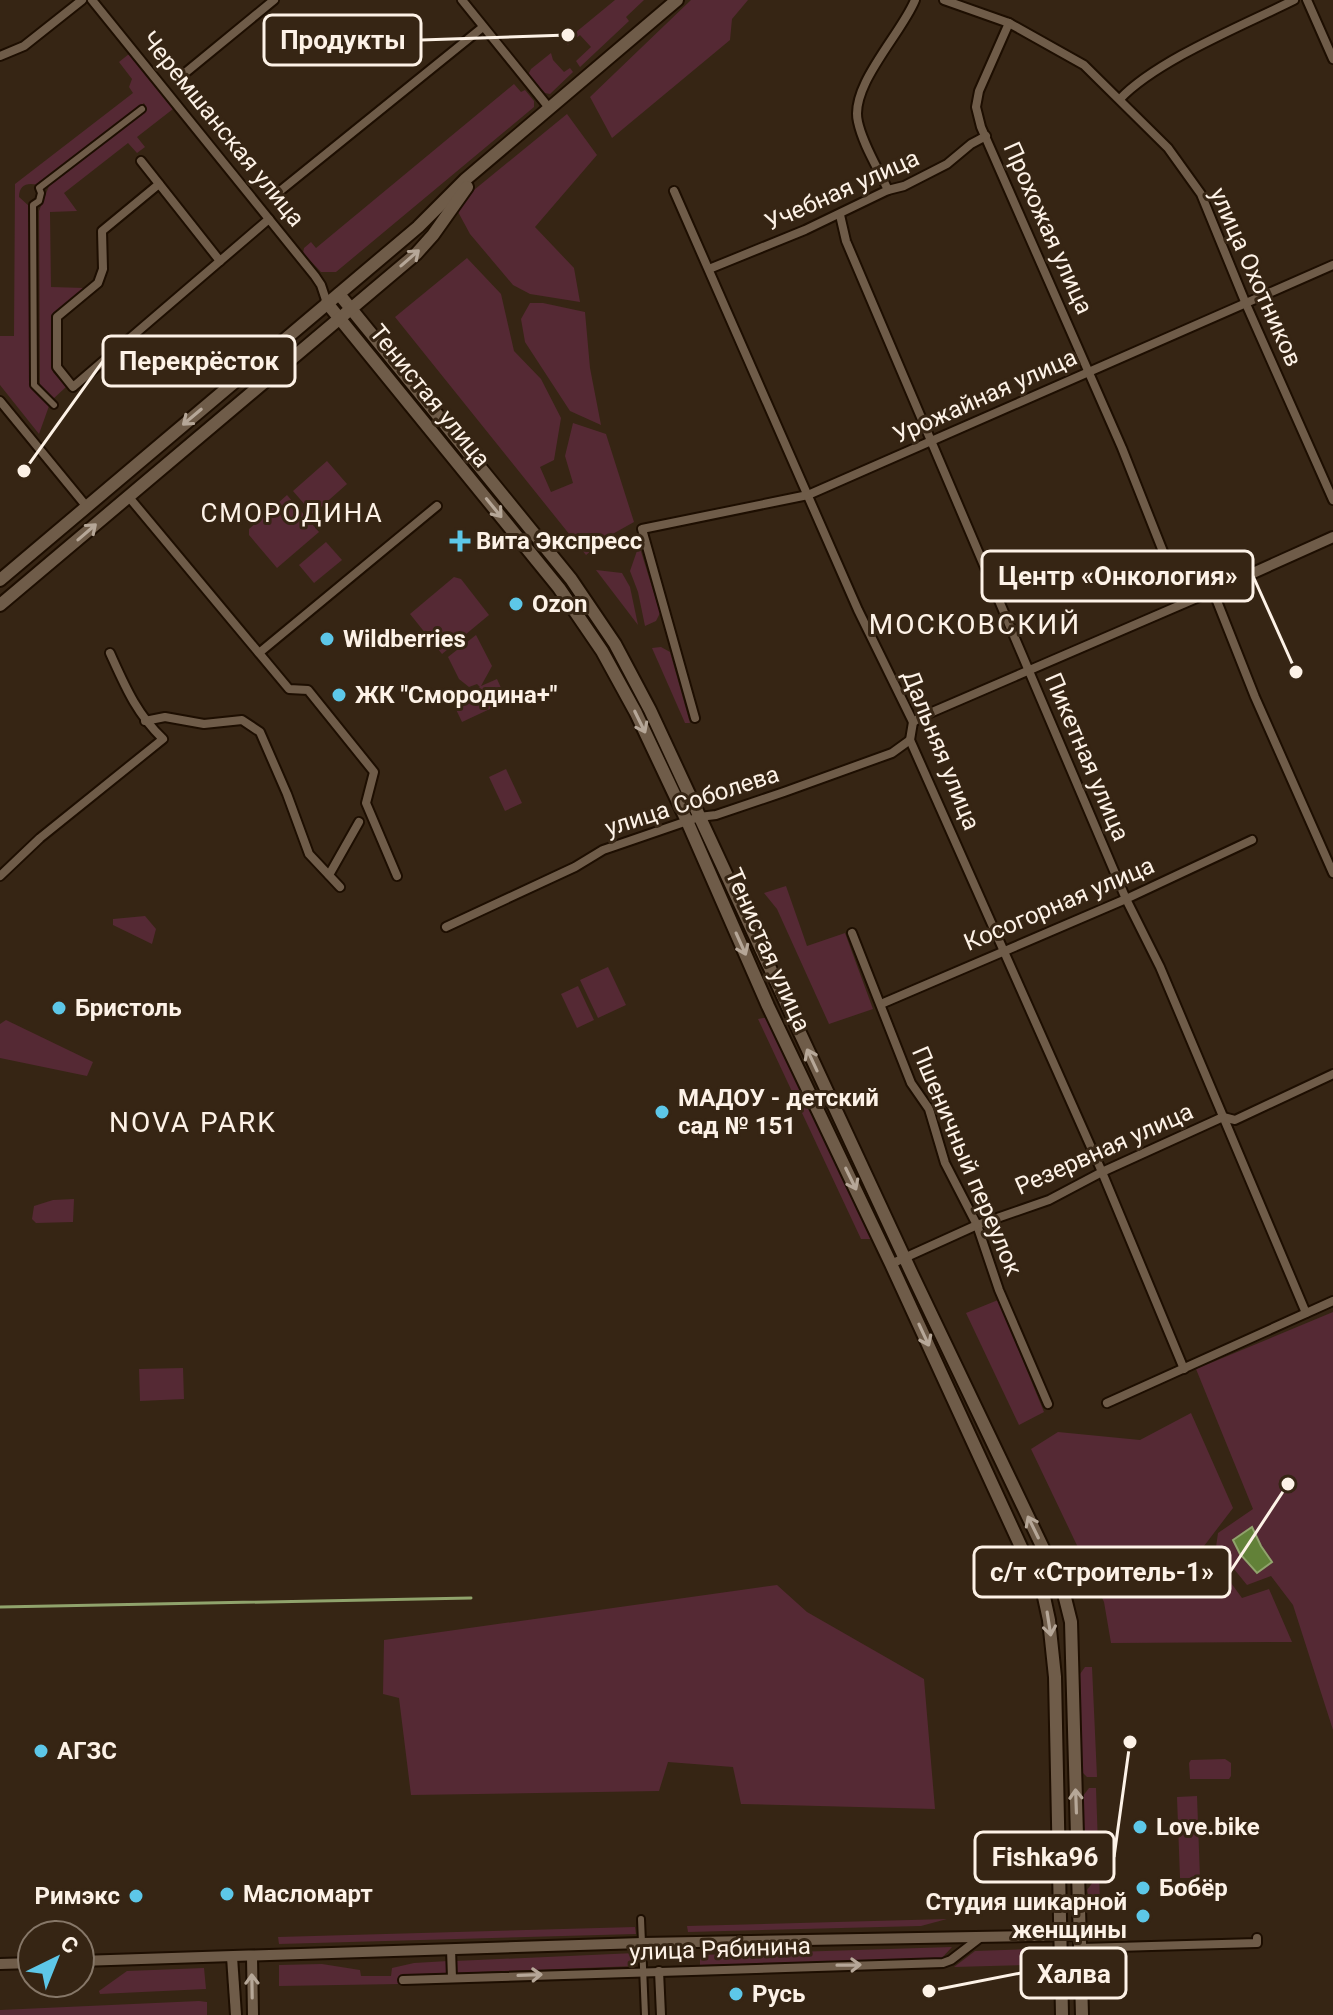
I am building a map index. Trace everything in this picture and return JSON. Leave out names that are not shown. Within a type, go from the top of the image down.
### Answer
[{"type":"main road","points":[[0,580],[418,227],[448,195],[677,0]]},
{"type":"main road","points":[[0,605],[425,245],[454,202],[485,165]]},
{"type":"main road","name":"Тенистая улица","points":[[339,294],[571,579],[615,644],[650,710],[768,1006],[1044,1597],[1055,1677],[1062,2015]]},
{"type":"main road","name":"Тенистая улица","points":[[327,303],[559,588],[602,651],[693,819],[1063,1590],[1071,1622],[1082,2015]]},
{"type":"street","points":[[0,56],[24,46],[82,0]]},
{"type":"street","name":"Черемшанская улица","points":[[92,0],[321,285],[327,303]]},
{"type":"street","points":[[185,73],[274,0]]},
{"type":"street","points":[[462,0],[550,109]]},
{"type":"street","points":[[888,190],[858,124],[856,111],[863,88],[915,0]]},
{"type":"street","name":"улица Охотников","points":[[944,0],[1009,23],[1084,65],[1168,148],[1201,194],[1333,500]]},
{"type":"street","points":[[1120,99],[1132,86],[1187,53],[1294,0]]},
{"type":"street","points":[[1307,0],[1333,59]]},
{"type":"street","name":"Прохожая улица","points":[[1009,23],[979,91],[976,107],[1122,448],[1183,602]]},
{"type":"street","points":[[280,191],[483,27]]},
{"type":"street","points":[[54,405],[34,385],[33,205],[39,201],[39,188],[142,109]]},
{"type":"street","name":"Учебная улица","points":[[709,269],[840,215],[888,190],[904,186],[947,164],[986,136]]},
{"type":"street","points":[[141,161],[220,261]]},
{"type":"street","points":[[159,184],[102,231],[103,269],[98,283],[57,317],[57,367],[73,387],[269,219]]},
{"type":"street","name":"Дальняя улица","points":[[674,191],[858,610],[913,722],[910,740],[1102,1172],[1184,1369]]},
{"type":"street","name":"Пикетная улица","points":[[840,215],[846,241],[1028,670],[1126,899],[1160,967],[1306,1313]]},
{"type":"street","name":"Урожайная улица","points":[[695,718],[642,529],[808,495],[1333,265]]},
{"type":"street","name":"Черемшанская улица","points":[[321,285],[339,294]]},
{"type":"street","points":[[0,401],[87,507]]},
{"type":"street","points":[[128,496],[289,689],[308,690],[374,772],[366,803],[397,876]]},
{"type":"street","points":[[259,653],[437,506]]},
{"type":"street","points":[[913,722],[1333,537]]},
{"type":"street","points":[[1213,591],[1255,696],[1333,873]]},
{"type":"street","points":[[0,876],[40,838],[163,739],[145,721],[110,653]]},
{"type":"street","points":[[145,721],[165,717],[204,724],[242,720],[260,732],[309,854],[340,887]]},
{"type":"street","name":"улица Соболева","points":[[446,927],[575,867],[603,850],[784,792],[892,753],[910,740]]},
{"type":"street","points":[[329,875],[359,822]]},
{"type":"street","name":"Косогорная улица","points":[[881,1004],[1126,899],[1252,840]]},
{"type":"street","name":"Пшеничный переулок","points":[[852,933],[911,1083],[929,1109],[945,1163],[977,1225],[999,1290],[1048,1404]]},
{"type":"street","name":"Резервная улица","points":[[891,1264],[977,1225],[1049,1200],[1102,1172],[1223,1117],[1235,1120],[1333,1074]]},
{"type":"street","points":[[1107,1403],[1333,1301]]},
{"type":"street","points":[[641,1919],[645,2015]]},
{"type":"street","name":"улица Рябинина","points":[[96,1961],[642,1943],[1060,1935],[1125,1947],[1257,1943],[1257,1938]]},
{"type":"street","name":"улица Рябинина","points":[[403,1980],[943,1963],[981,1937]]},
{"type":"street","points":[[451,1949],[452,1978]]},
{"type":"street","points":[[232,1957],[236,2015]]},
{"type":"street","points":[[252,1957],[253,2015]]},
{"type":"street","points":[[659,1971],[661,2015]]},
{"type":"shaded area","points":[[615,0],[644,0],[626,17],[629,21],[580,67],[576,61],[591,47],[580,35],[568,45],[564,42]]},
{"type":"shaded area","points":[[691,0],[748,0],[732,19],[730,40],[612,138],[590,97]]},
{"type":"shaded area","points":[[551,53],[564,72],[570,68],[573,72],[550,94],[545,93],[528,75]]},
{"type":"shaded area","points":[[129,54],[173,109],[137,137],[145,147],[137,153],[128,143],[64,193],[77,211],[50,212],[51,287],[85,288],[53,314],[53,372],[66,387],[53,399],[40,385],[39,211],[49,186],[147,110],[144,103],[38,185],[24,185],[19,193],[19,197],[29,206],[30,386],[49,406],[39,434],[0,385],[0,336],[14,336],[15,184],[133,93],[129,87],[132,79],[119,62]]},
{"type":"shaded area","points":[[514,84],[521,92],[525,90],[534,101],[534,107],[336,272],[321,272],[303,253],[311,242],[316,248]]},
{"type":"shaded area","points":[[567,114],[597,155],[535,227],[574,268],[580,302],[530,294],[513,285],[470,234],[457,210],[463,199]]},
{"type":"shaded area","points":[[467,258],[501,294],[514,351],[541,379],[561,418],[554,460],[540,467],[551,492],[573,483],[565,456],[573,423],[606,434],[634,522],[609,536],[586,555],[395,317]]},
{"type":"shaded area","points":[[530,303],[585,312],[590,368],[601,425],[570,411],[525,342],[521,319]]},
{"type":"shaded area","points":[[327,461],[347,484],[321,507],[319,521],[293,491]]},
{"type":"shaded area","points":[[287,495],[319,532],[277,568],[249,535],[249,529]]},
{"type":"shaded area","points":[[326,542],[342,560],[314,583],[299,565]]},
{"type":"shaded area","points":[[639,545],[660,613],[656,621],[645,626],[630,571]]},
{"type":"shaded area","points":[[596,570],[622,573],[630,587],[638,625]]},
{"type":"shaded area","points":[[454,577],[461,579],[489,615],[442,654],[410,614]]},
{"type":"shaded area","points":[[476,635],[492,666],[481,686],[497,679],[507,701],[462,722],[452,701],[480,687],[477,684],[469,687],[459,679],[448,657]]},
{"type":"shaded area","points":[[661,647],[670,652],[690,723],[685,723],[652,648]]},
{"type":"shaded area","points":[[506,769],[522,803],[505,811],[489,777]]},
{"type":"shaded area","points":[[786,886],[807,946],[845,933],[873,1009],[829,1024],[777,909],[764,893]]},
{"type":"shaded area","points":[[145,916],[156,929],[152,944],[113,925],[113,919]]},
{"type":"shaded area","points":[[608,967],[626,1005],[598,1018],[580,980]]},
{"type":"shaded area","points":[[578,986],[594,1020],[577,1028],[561,994]]},
{"type":"shaded area","points":[[769,1018],[874,1239],[861,1239],[758,1019]]},
{"type":"shaded area","points":[[6,1020],[93,1062],[87,1076],[0,1058],[0,1024]]},
{"type":"shaded area","points":[[74,1199],[73,1222],[36,1223],[32,1219],[34,1206],[53,1200]]},
{"type":"shaded area","points":[[998,1300],[1044,1412],[1019,1425],[966,1313]]},
{"type":"shaded area","points":[[1333,1312],[1333,1730],[1293,1605],[1271,1576],[1247,1585],[1216,1547],[1218,1533],[1253,1509],[1196,1369]]},
{"type":"shaded area","points":[[183,1368],[184,1399],[140,1401],[139,1369]]},
{"type":"shaded area","points":[[1191,1413],[1233,1508],[1204,1546],[1242,1598],[1269,1589],[1292,1642],[1111,1643],[1104,1602],[1031,1449],[1058,1432],[1140,1440]]},
{"type":"shaded area","points":[[1252,1527],[1272,1562],[1257,1573],[1240,1554],[1233,1540]]},
{"type":"shaded area","points":[[777,1585],[807,1612],[924,1679],[935,1809],[741,1804],[733,1767],[668,1762],[659,1791],[411,1795],[399,1698],[383,1694],[384,1640]]},
{"type":"shaded area","points":[[1085,1667],[1092,1667],[1097,1777],[1087,1777],[1082,1772],[1080,1674]]},
{"type":"shaded area","points":[[1225,1759],[1231,1763],[1229,1779],[1190,1779],[1191,1760]]},
{"type":"shaded area","points":[[1089,1788],[1096,1788],[1100,1901],[1090,1902],[1087,1890],[1093,1882],[1092,1847],[1085,1830],[1083,1796]]},
{"type":"shaded area","points":[[1197,1796],[1200,1878],[1180,1878],[1177,1797]]},
{"type":"shaded area","points":[[947,1919],[921,1926],[688,1932],[687,1926]]},
{"type":"shaded area","points":[[635,1927],[636,1934],[279,1944],[278,1937]]},
{"type":"shaded area","points":[[952,1947],[941,1959],[700,1965],[700,1955]]},
{"type":"shaded area","points":[[1029,1949],[1030,1965],[954,1967],[975,1951]]},
{"type":"shaded area","points":[[635,1953],[636,1966],[455,1973],[455,1961]]},
{"type":"shaded area","points":[[448,1961],[448,1973],[400,1975],[400,1984],[279,1986],[279,1965],[322,1964],[360,1970],[361,1976],[391,1976],[392,1968]]},
{"type":"shaded area","points":[[204,1968],[206,1989],[100,1994],[99,1991],[127,1971]]},
{"type":"shaded area","points":[[207,2002],[207,2015],[0,2015],[0,2010]]},
{"type":"waterway","points":[[0,1607],[471,1598]]},
{"type":"place","name":"Продукты","points":[[568,35]]},
{"type":"place","name":"Перекрёсток","points":[[24,471]]},
{"type":"place","name":"Вита Экспресс","points":[[460,541]]},
{"type":"place","name":"Ozon","points":[[516,604]]},
{"type":"place","name":"Wildberries","points":[[327,639]]},
{"type":"place","name":"Центр «Онкология»","points":[[1296,672]]},
{"type":"place","name":"ЖК \"Смородина+\"","points":[[339,695]]},
{"type":"place","name":"Бристоль","points":[[59,1008]]},
{"type":"place","name":"МАДОУ - детский сад № 151","points":[[662,1112]]},
{"type":"place","name":"с/т «Строитель-1»","points":[[1288,1484]]},
{"type":"place","name":"Fishka96","points":[[1130,1742]]},
{"type":"place","name":"АГЗС","points":[[41,1751]]},
{"type":"place","name":"Love.bike","points":[[1140,1827]]},
{"type":"place","name":"Бобёр","points":[[1143,1888]]},
{"type":"place","name":"Масломарт","points":[[227,1894]]},
{"type":"place","name":"Римэкс","points":[[136,1896]]},
{"type":"place","name":"Студия шикарной женщины","points":[[1143,1916]]},
{"type":"place","name":"Халва","points":[[929,1991]]},
{"type":"place","name":"Русь","points":[[736,1994]]},
{"type":"district","name":"СМОРОДИНА","points":[[292,513]]},
{"type":"district","name":"МОСКОВСКИЙ","points":[[975,624]]},
{"type":"district","name":"NOVA PARK","points":[[193,1122]]}]
